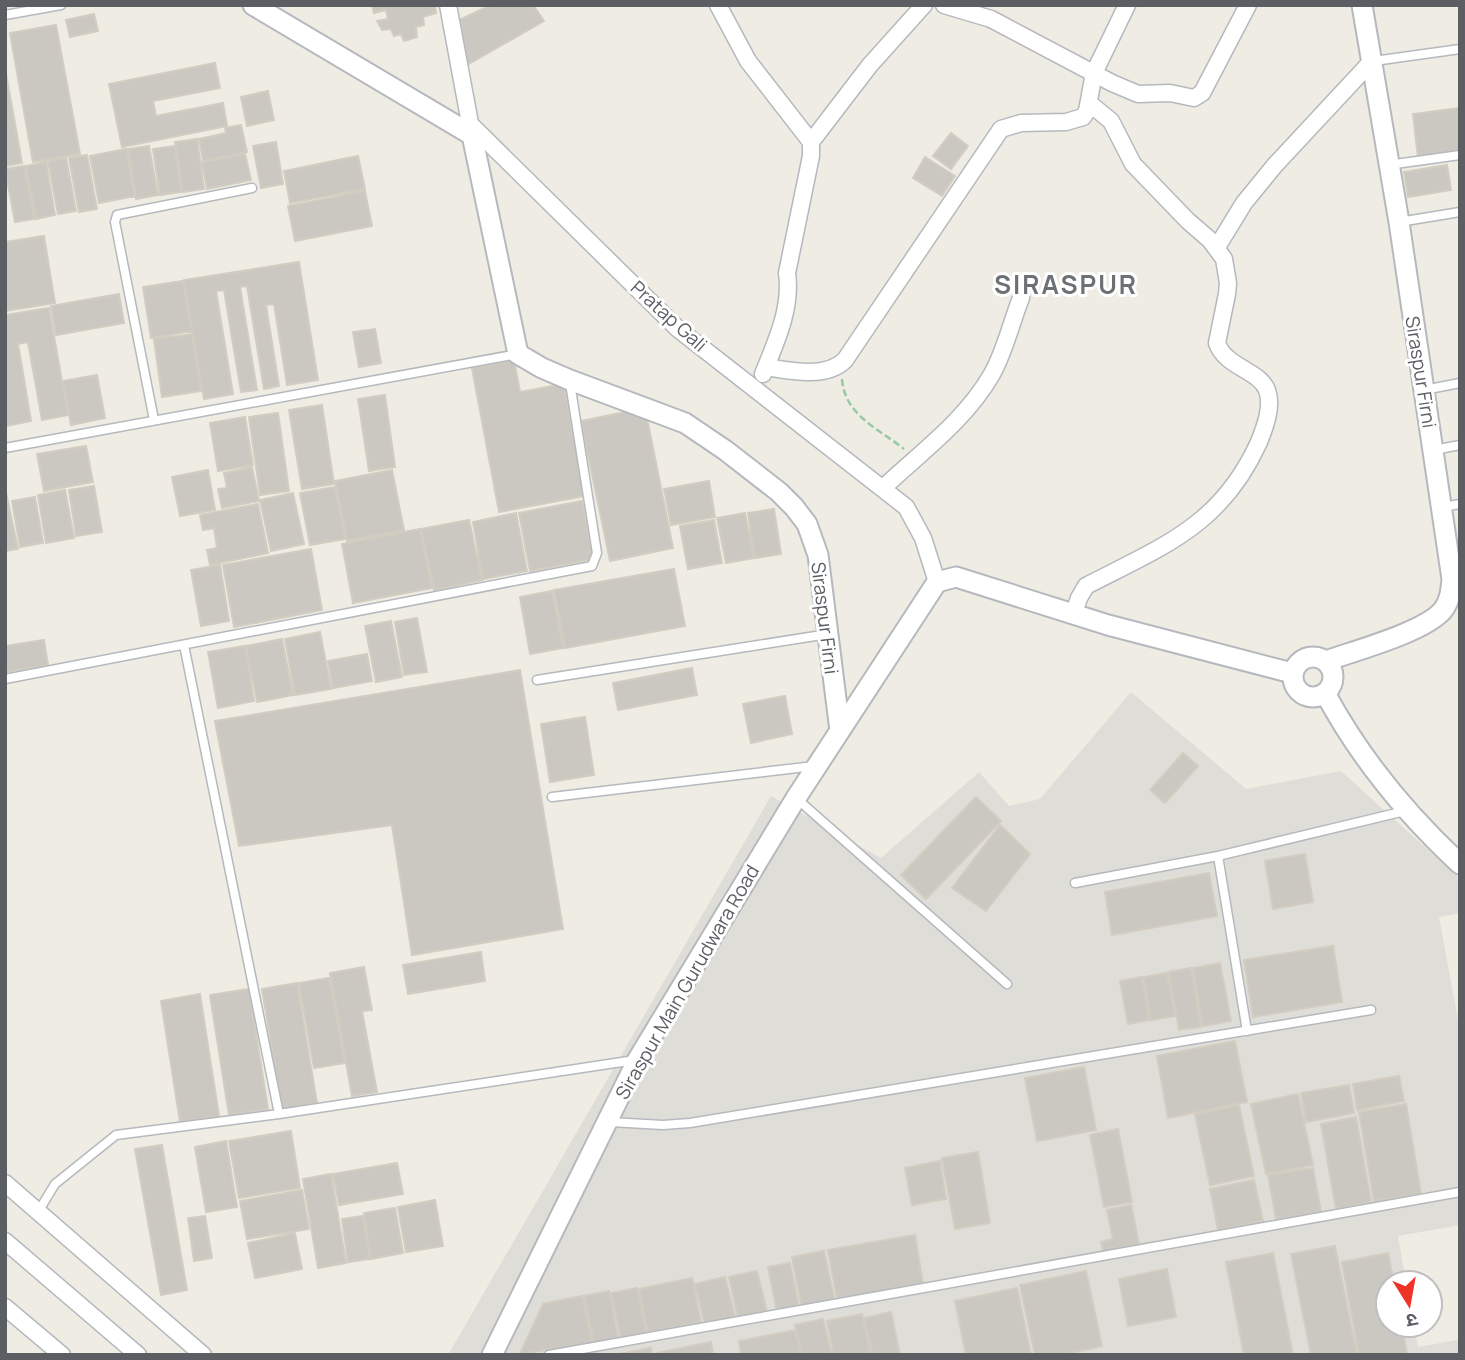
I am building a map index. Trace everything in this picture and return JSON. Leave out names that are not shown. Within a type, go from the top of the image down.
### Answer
[{"type":"street","points":[[448,5],[518,354]]},
{"type":"street","points":[[718,5],[748,61],[811,142]]},
{"type":"street","points":[[757,389],[780,332],[790,293],[787,273],[811,156],[811,142],[870,65],[924,5]]},
{"type":"street","points":[[766,367],[787,371],[814,371],[840,365],[1001,129],[1021,123],[1076,120],[1083,117],[1094,73],[1127,5]]},
{"type":"street","points":[[956,7],[1023,34],[1138,94],[1170,93],[1189,98],[1199,97],[1248,5]]},
{"type":"street","name":"Siraspur Firni","points":[[1326,661],[1423,625],[1442,611],[1455,595],[1452,579],[1451,506],[1434,450],[1362,5]]},
{"type":"street","points":[[260,6],[443,117],[472,130]]},
{"type":"street","points":[[1217,247],[1259,184],[1371,61]]},
{"type":"street","points":[[1074,613],[1086,586],[1173,542],[1214,509],[1244,471],[1265,429],[1268,410],[1267,389],[1262,382],[1224,356],[1217,343],[1228,283],[1224,259],[1217,247],[1133,164],[1111,121],[1088,103]]},
{"type":"street","name":"Pratap Gali","points":[[472,130],[678,329],[906,507],[916,522],[937,582]]},
{"type":"street","points":[[883,488],[946,432],[965,412],[992,375],[1021,298]]},
{"type":"street","name":"Siraspur Firni","points":[[518,354],[569,380],[685,423],[779,492],[807,524],[815,543],[840,731]]},
{"type":"street","points":[[937,582],[956,577],[1108,625],[1292,673]]},
{"type":"street","name":"Siraspur Firni","points":[[840,731],[937,582]]},
{"type":"street","points":[[1313,656],[1326,661],[1331,667],[1333,681],[1325,693],[1317,697],[1302,694],[1296,689],[1292,673],[1295,666],[1306,657],[1313,656]]},
{"type":"street","points":[[1325,693],[1359,749],[1405,811],[1456,857]]},
{"type":"street","name":"Siraspur Main Gurudwara Road","points":[[492,1355],[638,1059],[796,798],[840,731]]},
{"type":"street","points":[[5,1183],[202,1355]]},
{"type":"street","points":[[5,1241],[138,1355]]},
{"type":"street","points":[[5,1307],[62,1355]]},
{"type":"lane","points":[[5,15],[61,5]]},
{"type":"lane","points":[[1371,61],[1460,49]]},
{"type":"lane","points":[[1388,165],[1460,155]]},
{"type":"lane","points":[[154,421],[115,222],[117,215],[252,188]]},
{"type":"lane","points":[[1399,222],[1460,212]]},
{"type":"lane","points":[[5,448],[518,354]]},
{"type":"lane","points":[[5,679],[592,565],[597,553],[569,380]]},
{"type":"lane","points":[[1424,390],[1460,383]]},
{"type":"lane","points":[[1434,450],[1460,445]]},
{"type":"lane","points":[[537,680],[828,634]]},
{"type":"lane","points":[[184,645],[279,1114]]},
{"type":"lane","points":[[552,797],[817,766]]},
{"type":"lane","points":[[796,798],[1007,984]]},
{"type":"lane","points":[[1075,883],[1218,856],[1405,811]]},
{"type":"lane","points":[[1218,856],[1247,1031]]},
{"type":"lane","points":[[607,1121],[663,1125],[690,1123],[1371,1010]]},
{"type":"lane","points":[[38,1212],[55,1184],[116,1135],[279,1114],[638,1059]]},
{"type":"lane","points":[[549,1355],[1460,1192]]},
{"type":"path","points":[[840,365],[843,393],[852,410],[915,458]]},
{"type":"shaded area","points":[[1131,692],[1246,789],[1341,771],[1460,879],[1460,913],[1439,917],[1460,1031],[1460,1225],[1398,1236],[1404,1269],[1374,1269],[1374,1339],[1417,1339],[1418,1347],[1458,1340],[1460,1355],[448,1355],[771,796],[881,858],[979,772],[1009,806],[1040,799]]},
{"type":"building","points":[[372,5],[435,5],[436,13],[423,17],[424,25],[416,27],[417,37],[404,41],[401,34],[394,36],[391,29],[382,30],[377,21],[388,19],[386,10],[374,13]]},
{"type":"building","points":[[491,5],[533,5],[544,21],[465,66],[461,19]]},
{"type":"building","points":[[94,14],[98,31],[70,37],[66,20]]},
{"type":"building","points":[[56,25],[80,154],[33,162],[10,33]]},
{"type":"building","points":[[215,63],[220,88],[153,101],[156,116],[223,103],[227,126],[122,147],[109,84]]},
{"type":"building","points":[[5,68],[22,163],[5,166]]},
{"type":"building","points":[[268,91],[274,120],[247,126],[241,97]]},
{"type":"building","points":[[1460,108],[1460,153],[1418,158],[1413,114]]},
{"type":"building","points":[[241,125],[247,152],[203,161],[199,139],[226,133],[225,128]]},
{"type":"building","points":[[951,133],[968,146],[951,169],[933,156]]},
{"type":"building","points":[[197,139],[204,189],[183,192],[175,142]]},
{"type":"building","points":[[276,142],[283,184],[261,188],[253,146]]},
{"type":"building","points":[[149,146],[158,195],[136,199],[128,149]]},
{"type":"building","points":[[175,146],[181,192],[160,195],[153,149]]},
{"type":"building","points":[[126,149],[135,196],[99,203],[90,156]]},
{"type":"building","points":[[245,154],[251,180],[207,189],[202,162]]},
{"type":"building","points":[[87,155],[97,209],[79,212],[69,158]]},
{"type":"building","points":[[358,156],[365,189],[290,203],[284,171]]},
{"type":"building","points":[[925,157],[955,176],[942,196],[913,178]]},
{"type":"building","points":[[66,158],[76,211],[58,214],[48,161]]},
{"type":"building","points":[[46,162],[55,215],[36,219],[26,166]]},
{"type":"building","points":[[1447,165],[1451,190],[1408,197],[1404,172]]},
{"type":"building","points":[[24,166],[34,219],[15,222],[5,169]]},
{"type":"building","points":[[365,191],[372,226],[295,241],[288,206]]},
{"type":"building","points":[[44,236],[55,303],[5,311],[5,242]]},
{"type":"building","points":[[299,262],[318,380],[287,385],[274,304],[266,305],[279,386],[264,389],[247,286],[240,287],[257,390],[241,392],[224,290],[216,291],[233,394],[204,399],[184,280]]},
{"type":"building","points":[[183,281],[192,331],[151,338],[143,287]]},
{"type":"building","points":[[119,294],[124,323],[56,335],[51,306]]},
{"type":"building","points":[[49,308],[68,415],[42,420],[28,342],[18,344],[31,421],[6,426],[5,315]]},
{"type":"building","points":[[375,329],[381,363],[359,367],[353,332]]},
{"type":"building","points":[[192,334],[201,391],[162,397],[154,339]]},
{"type":"building","points":[[514,360],[520,392],[564,384],[585,496],[499,512],[472,368]]},
{"type":"building","points":[[97,375],[105,418],[71,425],[63,381]]},
{"type":"building","points":[[385,395],[395,467],[369,471],[358,399]]},
{"type":"building","points":[[322,405],[334,484],[302,489],[289,410]]},
{"type":"building","points":[[645,408],[673,548],[610,561],[581,421]]},
{"type":"building","points":[[278,413],[289,491],[260,495],[249,417]]},
{"type":"building","points":[[245,417],[253,465],[218,471],[210,423]]},
{"type":"building","points":[[86,446],[93,482],[44,491],[37,454]]},
{"type":"building","points":[[252,467],[259,501],[222,508],[218,489],[227,488],[224,473]]},
{"type":"building","points":[[208,470],[215,510],[180,516],[172,477]]},
{"type":"building","points":[[392,470],[404,530],[347,541],[335,481]]},
{"type":"building","points":[[709,481],[715,517],[671,525],[664,489]]},
{"type":"building","points":[[94,486],[102,532],[76,536],[69,490]]},
{"type":"building","points":[[335,487],[345,539],[310,545],[300,493]]},
{"type":"building","points":[[5,488],[18,549],[5,551]]},
{"type":"building","points":[[65,490],[74,538],[46,543],[38,495]]},
{"type":"building","points":[[293,493],[304,544],[271,551],[260,500]]},
{"type":"building","points":[[35,497],[43,543],[20,547],[12,501]]},
{"type":"building","points":[[582,501],[593,559],[530,571],[519,513]]},
{"type":"building","points":[[258,504],[268,553],[210,565],[207,550],[217,548],[214,528],[203,530],[200,515]]},
{"type":"building","points":[[774,509],[781,554],[755,558],[748,513]]},
{"type":"building","points":[[516,513],[527,571],[483,579],[473,522]]},
{"type":"building","points":[[745,513],[754,558],[726,563],[717,518]]},
{"type":"building","points":[[469,520],[482,580],[434,590],[421,529]]},
{"type":"building","points":[[714,520],[722,563],[688,569],[680,526]]},
{"type":"building","points":[[420,529],[432,588],[353,603],[342,544]]},
{"type":"building","points":[[311,549],[322,610],[234,627],[223,565]]},
{"type":"building","points":[[220,565],[229,621],[201,626],[191,570]]},
{"type":"building","points":[[674,569],[685,626],[565,648],[554,590]]},
{"type":"building","points":[[552,591],[563,648],[530,654],[520,597]]},
{"type":"building","points":[[417,618],[427,672],[404,675],[395,622]]},
{"type":"building","points":[[391,621],[402,677],[376,682],[365,626]]},
{"type":"building","points":[[320,632],[331,689],[295,695],[285,639]]},
{"type":"building","points":[[282,639],[293,695],[257,702],[246,646]]},
{"type":"building","points":[[44,640],[48,665],[5,672],[5,646]]},
{"type":"building","points":[[245,646],[254,701],[218,708],[208,652]]},
{"type":"building","points":[[367,654],[372,681],[333,688],[328,661]]},
{"type":"building","points":[[692,668],[697,695],[618,710],[613,683]]},
{"type":"building","points":[[520,670],[563,929],[412,955],[392,825],[239,846],[215,721]]},
{"type":"building","points":[[785,696],[792,734],[751,743],[743,704]]},
{"type":"building","points":[[585,717],[594,775],[550,782],[541,724]]},
{"type":"building","points":[[1183,753],[1198,766],[1165,803],[1150,790]]},
{"type":"building","points":[[976,797],[1001,821],[926,899],[901,875]]},
{"type":"building","points":[[1000,825],[1030,854],[986,911],[952,888]]},
{"type":"building","points":[[1305,854],[1313,902],[1273,909],[1265,861]]},
{"type":"building","points":[[1209,873],[1217,916],[1112,935],[1105,892]]},
{"type":"building","points":[[1333,946],[1342,1002],[1253,1017],[1244,960]]},
{"type":"building","points":[[481,952],[485,981],[408,994],[403,965]]},
{"type":"building","points":[[1220,963],[1231,1021],[1203,1026],[1193,968]]},
{"type":"building","points":[[364,967],[372,1010],[362,1011],[377,1092],[352,1096],[330,973]]},
{"type":"building","points":[[1191,968],[1201,1027],[1179,1030],[1169,972]]},
{"type":"building","points":[[1167,973],[1175,1016],[1151,1020],[1144,977]]},
{"type":"building","points":[[1142,977],[1149,1020],[1128,1024],[1120,981]]},
{"type":"building","points":[[329,978],[345,1063],[314,1068],[299,983]]},
{"type":"building","points":[[297,983],[317,1103],[282,1109],[262,989]]},
{"type":"building","points":[[249,989],[268,1109],[229,1115],[210,995]]},
{"type":"building","points":[[200,994],[219,1116],[180,1122],[161,1001]]},
{"type":"building","points":[[1235,1041],[1247,1102],[1168,1118],[1157,1056]]},
{"type":"building","points":[[1084,1067],[1096,1130],[1037,1141],[1025,1078]]},
{"type":"building","points":[[1399,1076],[1404,1101],[1357,1110],[1353,1084]]},
{"type":"building","points":[[1349,1085],[1354,1113],[1306,1122],[1301,1093]]},
{"type":"building","points":[[1298,1094],[1313,1165],[1266,1174],[1251,1104]]},
{"type":"building","points":[[1406,1104],[1421,1194],[1374,1201],[1359,1112]]},
{"type":"building","points":[[1239,1105],[1254,1176],[1210,1185],[1195,1114]]},
{"type":"building","points":[[1356,1117],[1371,1202],[1336,1209],[1321,1124]]},
{"type":"building","points":[[1118,1129],[1132,1202],[1104,1207],[1090,1135]]},
{"type":"building","points":[[291,1131],[300,1188],[239,1198],[229,1141]]},
{"type":"building","points":[[226,1141],[237,1207],[206,1212],[195,1147]]},
{"type":"building","points":[[162,1145],[187,1290],[161,1295],[135,1149]]},
{"type":"building","points":[[978,1152],[990,1223],[955,1229],[942,1158]]},
{"type":"building","points":[[940,1161],[946,1199],[912,1205],[905,1168]]},
{"type":"building","points":[[397,1163],[403,1194],[339,1205],[333,1174]]},
{"type":"building","points":[[1313,1168],[1321,1212],[1276,1219],[1268,1175]]},
{"type":"building","points":[[331,1174],[346,1263],[318,1268],[303,1179]]},
{"type":"building","points":[[1254,1180],[1263,1221],[1218,1230],[1210,1189]]},
{"type":"building","points":[[302,1190],[309,1229],[247,1239],[240,1201]]},
{"type":"building","points":[[435,1200],[443,1246],[406,1252],[398,1207]]},
{"type":"building","points":[[1131,1205],[1139,1244],[1103,1251],[1101,1242],[1113,1239],[1107,1210]]},
{"type":"building","points":[[395,1208],[403,1253],[371,1259],[364,1213]]},
{"type":"building","points":[[205,1216],[212,1258],[194,1261],[188,1218]]},
{"type":"building","points":[[363,1216],[370,1259],[348,1262],[342,1219]]},
{"type":"building","points":[[295,1233],[302,1269],[255,1278],[248,1243]]},
{"type":"building","points":[[915,1235],[923,1284],[837,1299],[828,1250]]},
{"type":"building","points":[[1335,1246],[1357,1355],[1311,1355],[1291,1254]]},
{"type":"building","points":[[824,1251],[835,1302],[802,1309],[792,1257]]},
{"type":"building","points":[[1273,1253],[1293,1355],[1244,1355],[1226,1262]]},
{"type":"building","points":[[1388,1253],[1391,1269],[1374,1269],[1374,1339],[1404,1339],[1407,1355],[1359,1355],[1342,1262]]},
{"type":"building","points":[[790,1263],[799,1307],[777,1311],[768,1267]]},
{"type":"building","points":[[1167,1269],[1176,1317],[1128,1326],[1119,1279]]},
{"type":"building","points":[[757,1271],[767,1312],[738,1318],[729,1277]]},
{"type":"building","points":[[1086,1271],[1102,1346],[1062,1355],[1035,1355],[1020,1285]]},
{"type":"building","points":[[725,1277],[735,1317],[705,1324],[695,1284]]},
{"type":"building","points":[[692,1278],[701,1322],[648,1333],[639,1289]]},
{"type":"building","points":[[637,1288],[646,1333],[621,1338],[611,1293]]},
{"type":"building","points":[[1017,1288],[1031,1355],[966,1355],[955,1301]]},
{"type":"building","points":[[609,1291],[618,1338],[594,1343],[584,1296]]},
{"type":"building","points":[[582,1296],[592,1343],[520,1354],[543,1304]]},
{"type":"building","points":[[891,1312],[900,1355],[873,1355],[864,1318]]},
{"type":"building","points":[[862,1314],[871,1355],[834,1355],[827,1321]]},
{"type":"building","points":[[823,1319],[832,1355],[802,1355],[795,1325]]},
{"type":"building","points":[[796,1330],[801,1355],[741,1355],[739,1341]]},
{"type":"building","points":[[711,1342],[713,1355],[657,1353]]},
{"type":"building","points":[[651,1348],[652,1355],[619,1355],[619,1354]]},
{"type":"district","name":"SIRASPUR","points":[[1066,284]]}]
